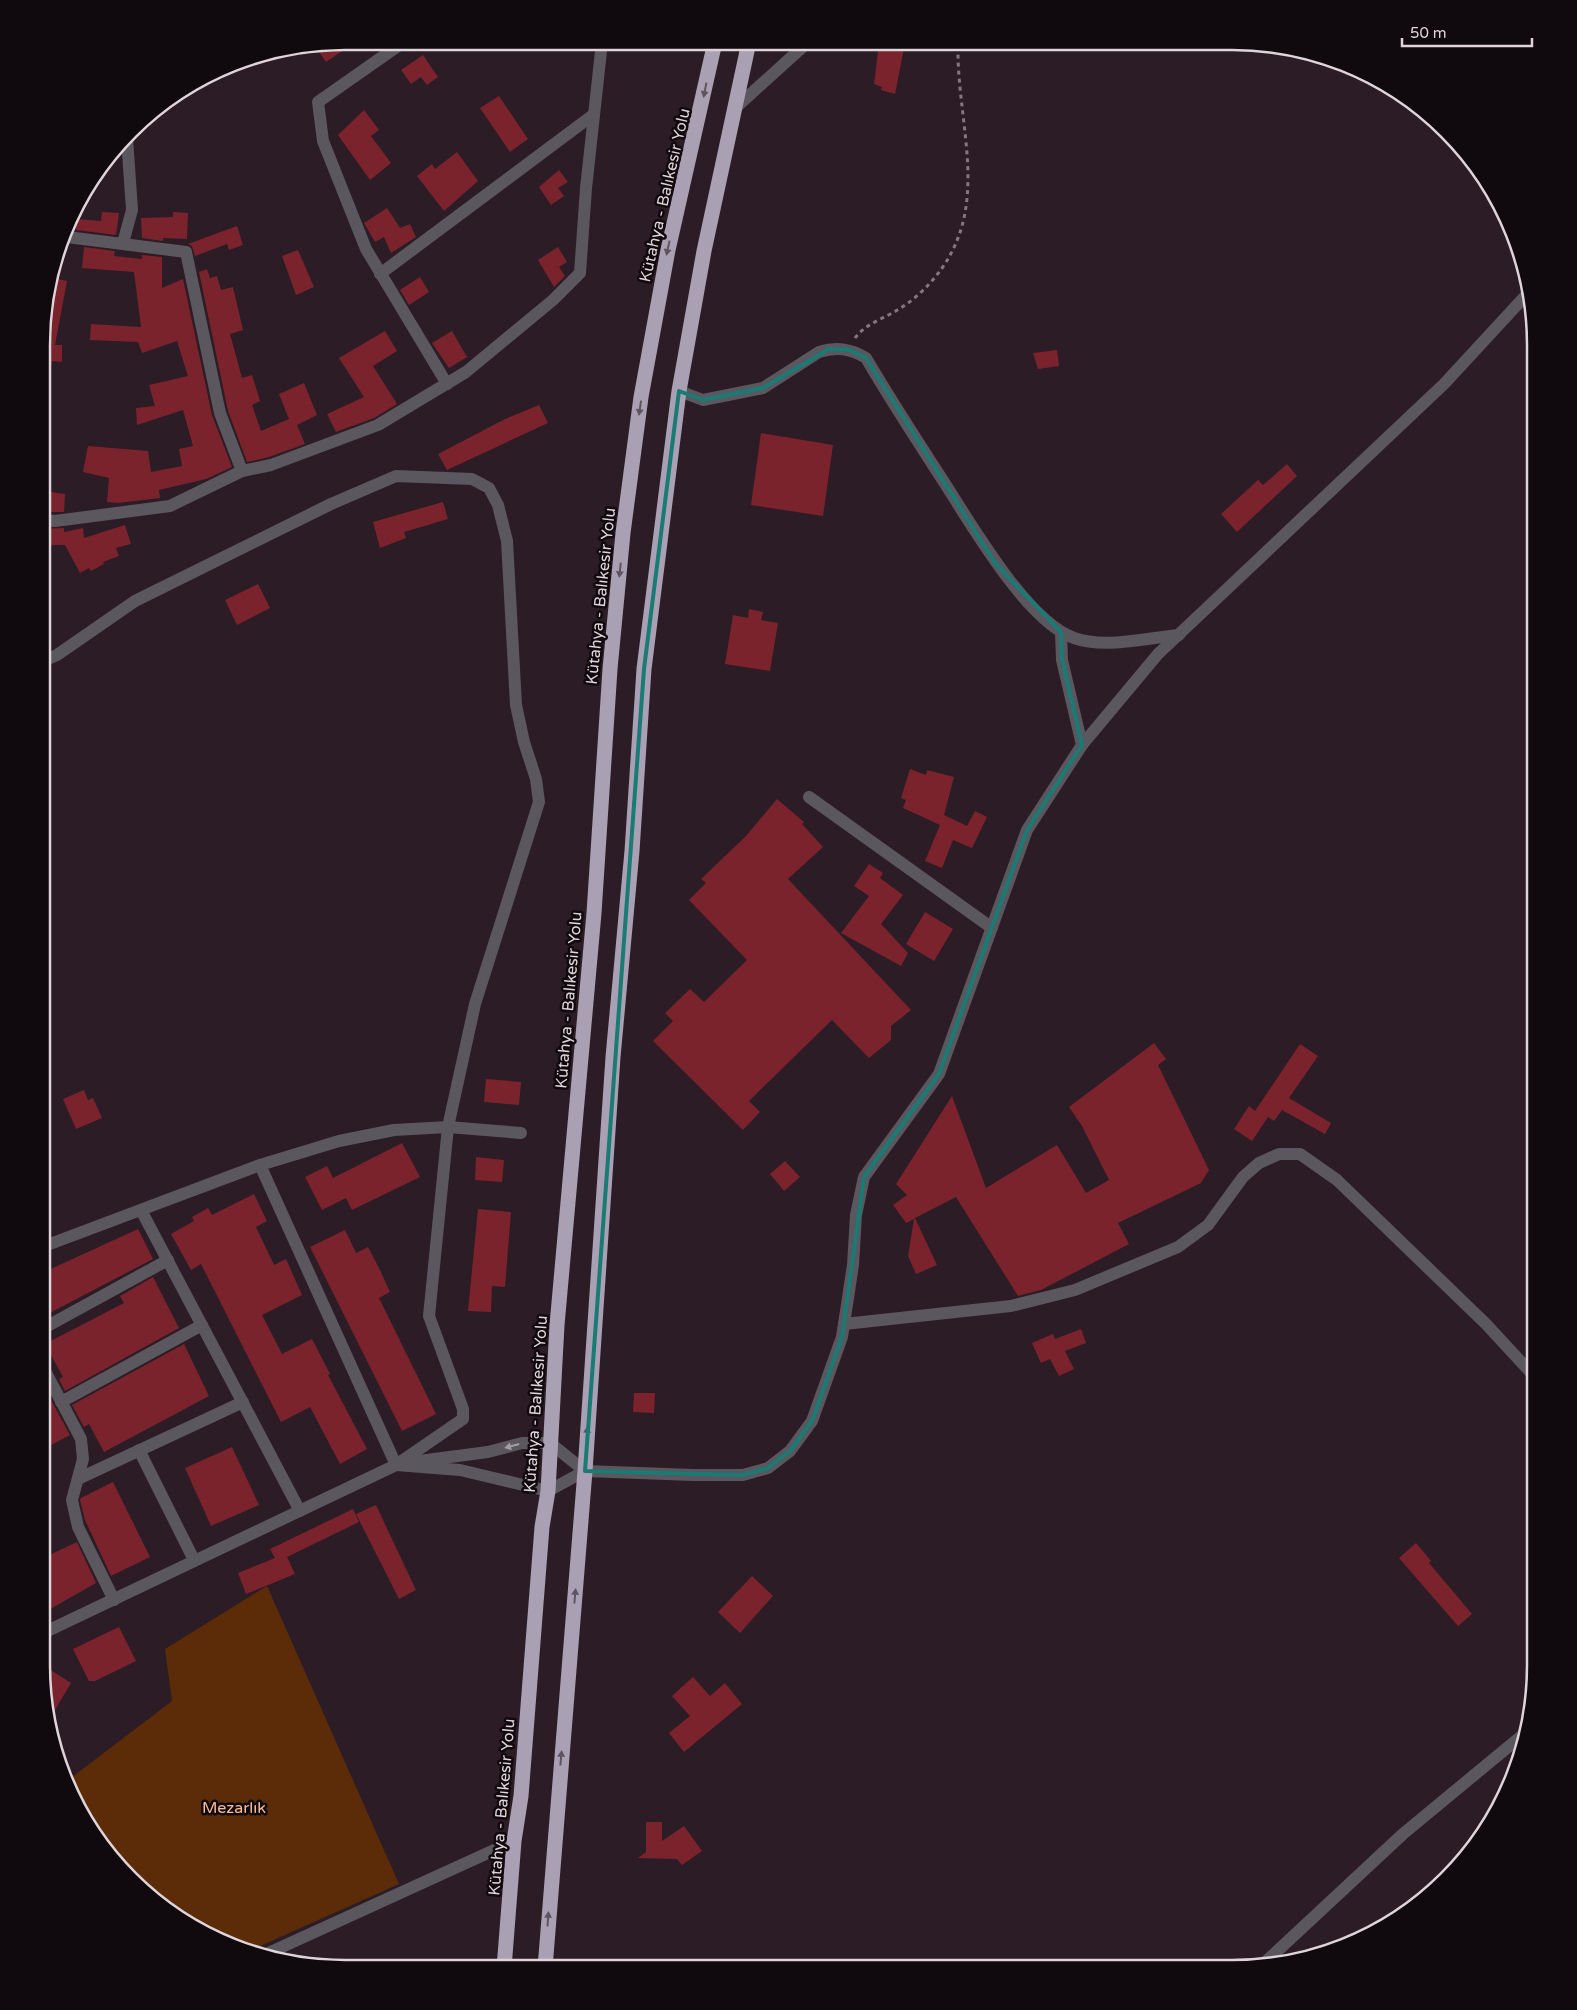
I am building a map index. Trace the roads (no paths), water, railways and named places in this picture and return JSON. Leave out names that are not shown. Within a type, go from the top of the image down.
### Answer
[{"type":"highway","name":"Kütahya - Balıkesir Yolu","points":[[505,1960],[514,1841],[521,1796],[542,1527],[548,1491],[558,1325],[594,913],[610,669],[623,533],[641,397],[668,250],[713,50]]},
{"type":"highway","points":[[545,1960],[585,1471],[612,1076],[632,851],[644,669],[679,391],[733,110],[747,50]]},
{"type":"street","points":[[392,50],[318,102],[324,141],[366,249],[447,384]]},
{"type":"street","points":[[50,521],[170,506],[242,471],[271,465],[378,425],[474,366],[553,300],[580,273],[593,115],[601,50]]},
{"type":"street","points":[[733,110],[798,50]]},
{"type":"street","points":[[380,274],[593,115]]},
{"type":"street","points":[[123,243],[132,210],[128,146]]},
{"type":"street","points":[[70,237],[186,252],[220,413],[242,471]]},
{"type":"street","points":[[396,1465],[460,1470],[548,1491],[585,1471],[701,1475],[743,1474],[768,1468],[790,1451],[812,1421],[842,1336],[853,1265],[856,1215],[864,1177],[939,1074],[1027,830],[1082,745],[1158,654],[1444,384],[1523,299]]},
{"type":"street","points":[[679,391],[703,400],[764,388],[819,352],[829,349],[850,350],[866,358],[900,416],[995,563],[1041,615],[1061,632],[1078,639],[1096,643],[1179,635]]},
{"type":"street","points":[[50,658],[57,655],[135,601],[331,504],[396,476],[472,479],[489,488],[498,505],[507,541],[516,705],[524,742],[536,779],[539,802],[475,1004],[448,1127],[430,1316],[463,1409],[463,1419],[396,1465],[50,1630]]},
{"type":"street","points":[[1061,632],[1062,660],[1082,745]]},
{"type":"street","points":[[809,797],[992,928]]},
{"type":"street","points":[[50,1244],[260,1165],[339,1141],[394,1130],[448,1127],[521,1133]]},
{"type":"street","points":[[844,1324],[1011,1306],[1075,1290],[1178,1247],[1208,1225],[1243,1177],[1259,1163],[1279,1154],[1300,1154],[1344,1187],[1486,1324],[1527,1368]]},
{"type":"street","points":[[260,1165],[396,1465]]},
{"type":"street","points":[[141,1210],[300,1511]]},
{"type":"street","points":[[50,1325],[168,1260]]},
{"type":"street","points":[[62,1402],[202,1325]]},
{"type":"street","points":[[50,1380],[82,1439],[83,1459],[80,1478],[72,1500],[78,1527],[114,1600]]},
{"type":"street","points":[[80,1478],[243,1402]]},
{"type":"street","points":[[396,1465],[488,1452],[522,1443],[550,1443],[585,1471]]},
{"type":"street","points":[[140,1450],[194,1560]]},
{"type":"street","points":[[1271,1957],[1404,1833],[1517,1739]]},
{"type":"street","points":[[273,1951],[514,1841]]},
{"type":"park label","name":"Mezarlık","points":[[234,1807]]}]
